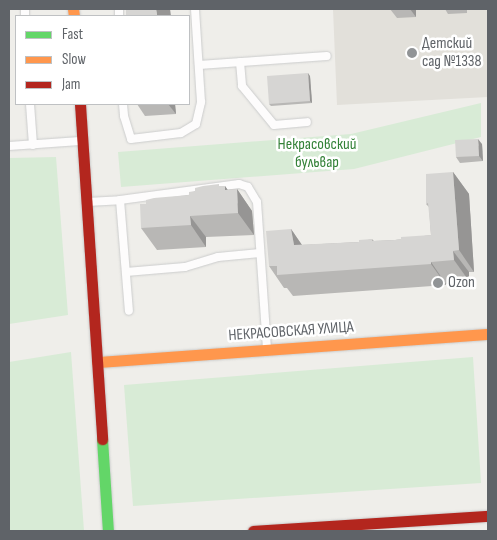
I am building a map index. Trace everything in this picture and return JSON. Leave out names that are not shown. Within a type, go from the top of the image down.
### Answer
[{"type":"street","points":[[80,105],[108,531]]},
{"type":"street","name":"НЕКРАСОВСКАЯ УЛИЦА","points":[[97,362],[488,334]]},
{"type":"street","points":[[253,531],[488,516]]},
{"type":"lane","points":[[123,105],[124,116],[131,139],[181,133],[196,124],[201,102],[195,9]]},
{"type":"lane","points":[[199,64],[327,56]]},
{"type":"lane","points":[[240,62],[242,86],[274,125],[307,122]]},
{"type":"lane","points":[[30,105],[33,144]]},
{"type":"lane","points":[[9,146],[82,141]]},
{"type":"lane","points":[[87,202],[120,200],[239,184],[248,187],[257,202],[267,350]]},
{"type":"lane","points":[[120,200],[129,311]]},
{"type":"lane","points":[[126,272],[185,267],[218,257],[260,252]]},
{"type":"shaded area","name":"Детский сад №1338","points":[[333,9],[488,9],[488,97],[337,105]]},
{"type":"green space","name":"Некрасовский бульвар","points":[[481,103],[481,137],[354,169],[121,187],[118,152],[351,134]]},
{"type":"green space","points":[[56,157],[68,315],[9,324],[9,158]]},
{"type":"green space","points":[[71,352],[84,531],[9,531],[9,362]]},
{"type":"green space","points":[[473,357],[481,483],[133,506],[124,385]]},
{"type":"building","points":[[126,9],[156,9],[157,15],[126,15]]},
{"type":"building","points":[[308,73],[310,101],[269,104],[267,76]]},
{"type":"building","points":[[478,139],[479,156],[456,157],[455,140]]},
{"type":"building","points":[[453,172],[459,250],[453,251],[454,260],[431,262],[431,264],[277,275],[277,266],[269,266],[266,231],[291,229],[294,245],[359,242],[359,240],[372,239],[372,241],[395,240],[401,239],[401,237],[431,235],[428,203],[426,204],[426,174]]},
{"type":"building","points":[[219,184],[219,186],[225,186],[225,190],[237,189],[238,213],[190,216],[191,225],[141,228],[140,204],[146,204],[146,200],[189,195],[189,192],[195,191],[195,188]]},
{"type":"traffic: fast","points":[[102,439],[108,531]]},
{"type":"traffic: slow","points":[[73,9],[74,15]]},
{"type":"traffic: slow","points":[[97,362],[488,334]]},
{"type":"traffic: jam","points":[[80,105],[102,439]]},
{"type":"traffic: jam","points":[[253,531],[488,516]]},
{"type":"place","name":"Детский сад №1338","points":[[412,53]]},
{"type":"place","name":"Ozon","points":[[438,283]]}]
